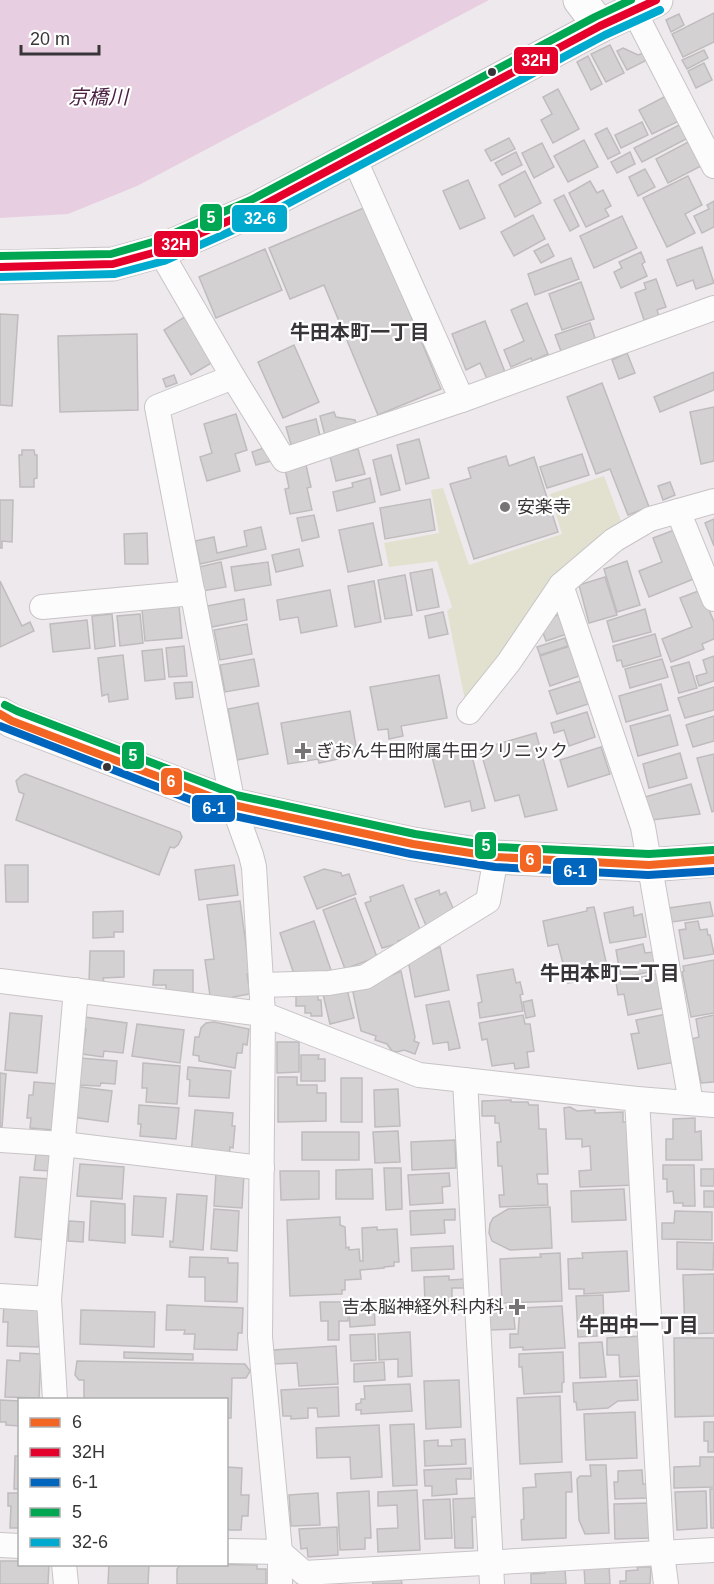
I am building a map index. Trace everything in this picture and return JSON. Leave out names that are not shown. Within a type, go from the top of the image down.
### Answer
[{"type":"street","points":[[580,0],[600,26]]},
{"type":"street","points":[[0,267],[114,264],[160,251],[256,209],[600,26],[645,5],[714,166]]},
{"type":"street","points":[[354,158],[462,400]]},
{"type":"street","points":[[160,251],[284,460],[462,400],[714,308]]},
{"type":"street","points":[[233,377],[157,407],[233,805],[254,867],[263,1014],[260,1337],[280,1552],[280,1584]]},
{"type":"street","points":[[469,712],[509,662],[561,585],[614,540],[650,519],[714,501]]},
{"type":"street","points":[[678,511],[714,599]]},
{"type":"street","points":[[0,981],[263,1014],[419,1075],[702,1104],[643,827],[561,585]]},
{"type":"street","points":[[42,608],[193,593]]},
{"type":"street","points":[[0,714],[12,721],[233,805],[413,844],[496,857],[650,865],[714,860]]},
{"type":"street","points":[[261,985],[329,983],[365,977],[488,901],[496,857]]},
{"type":"street","points":[[55,1398],[49,1299],[76,990]]},
{"type":"street","points":[[465,1080],[491,1573]]},
{"type":"street","points":[[637,1099],[662,1553],[666,1584]]},
{"type":"street","points":[[0,1140],[63,1144],[262,1168]]},
{"type":"street","points":[[0,1296],[49,1299]]},
{"type":"street","points":[[0,1545],[18,1546]]},
{"type":"street","points":[[228,1551],[280,1552],[304,1573],[491,1573],[662,1553],[714,1550]]},
{"type":"street","points":[[64,1566],[66,1584]]},
{"type":"green space","points":[[604,476],[622,524],[532,613],[465,700],[447,611],[452,607],[437,561],[389,567],[384,543],[439,533],[431,490],[443,488],[469,565],[562,534],[550,494]]},
{"type":"water","name":"京橋川","points":[[0,0],[489,0],[137,186],[68,214],[0,218]]},
{"type":"building","points":[[714,13],[714,42],[683,57],[672,34]]},
{"type":"building","points":[[679,14],[684,25],[671,32],[666,20]]},
{"type":"building","points":[[610,45],[624,73],[606,82],[591,54]]},
{"type":"building","points":[[623,48],[638,55],[646,52],[649,59],[627,70],[617,51]]},
{"type":"building","points":[[704,50],[708,58],[687,69],[682,60]]},
{"type":"building","points":[[588,56],[602,84],[591,90],[577,62]]},
{"type":"building","points":[[704,63],[712,80],[696,88],[688,71]]},
{"type":"building","points":[[558,89],[579,129],[553,143],[541,120],[552,114],[543,97]]},
{"type":"building","points":[[666,96],[679,121],[652,134],[639,110]]},
{"type":"building","points":[[642,122],[648,135],[621,148],[615,135]]},
{"type":"building","points":[[683,123],[690,137],[642,162],[634,148]]},
{"type":"building","points":[[607,128],[620,153],[608,159],[595,134]]},
{"type":"building","points":[[509,138],[515,149],[491,161],[485,150]]},
{"type":"building","points":[[584,140],[598,167],[568,182],[554,156]]},
{"type":"building","points":[[692,140],[705,164],[668,183],[656,159]]},
{"type":"building","points":[[542,143],[554,167],[534,178],[522,153]]},
{"type":"building","points":[[516,152],[522,165],[502,175],[495,163]]},
{"type":"building","points":[[630,152],[635,164],[617,173],[611,162]]},
{"type":"building","points":[[645,169],[655,187],[638,196],[629,177]]},
{"type":"building","points":[[525,171],[541,203],[515,217],[499,185]]},
{"type":"building","points":[[688,176],[702,205],[685,214],[695,233],[667,247],[643,198]]},
{"type":"building","points":[[468,180],[485,218],[460,229],[443,191]]},
{"type":"building","points":[[590,181],[597,193],[603,190],[611,206],[605,209],[609,216],[586,227],[569,193]]},
{"type":"building","points":[[564,195],[579,226],[570,231],[554,200]]},
{"type":"building","points":[[714,201],[714,227],[702,233],[694,216],[709,209],[707,205]]},
{"type":"building","points":[[366,207],[441,389],[378,415],[324,285],[290,299],[269,248]]},
{"type":"building","points":[[533,215],[545,239],[514,256],[501,232]]},
{"type":"building","points":[[622,216],[637,248],[594,268],[580,236]]},
{"type":"building","points":[[548,244],[554,256],[541,263],[534,251]]},
{"type":"building","points":[[702,247],[714,283],[696,289],[693,280],[677,286],[667,260]]},
{"type":"building","points":[[265,249],[282,290],[216,318],[199,277]]},
{"type":"building","points":[[641,252],[645,262],[642,264],[647,276],[621,288],[614,272],[622,268],[619,262]]},
{"type":"building","points":[[571,258],[579,279],[535,295],[528,274]]},
{"type":"building","points":[[656,279],[666,307],[657,310],[659,316],[644,320],[635,293],[646,289],[644,283]]},
{"type":"building","points":[[581,282],[594,319],[562,330],[549,294]]},
{"type":"building","points":[[527,303],[548,354],[532,361],[531,358],[511,367],[504,350],[524,341],[511,310]]},
{"type":"building","points":[[0,314],[18,315],[12,406],[0,405]]},
{"type":"building","points":[[186,316],[213,362],[191,375],[164,330]]},
{"type":"building","points":[[485,321],[505,372],[487,379],[480,363],[466,370],[452,334]]},
{"type":"building","points":[[590,323],[596,341],[562,354],[555,335]]},
{"type":"building","points":[[137,334],[138,410],[60,412],[58,336]]},
{"type":"building","points":[[294,345],[319,402],[283,418],[258,362]]},
{"type":"building","points":[[627,353],[635,373],[619,379],[612,360]]},
{"type":"building","points":[[714,372],[714,390],[660,412],[654,397]]},
{"type":"building","points":[[174,375],[177,383],[166,387],[163,379]]},
{"type":"building","points":[[602,383],[649,507],[628,515],[610,469],[596,474],[567,397]]},
{"type":"building","points":[[714,407],[714,461],[701,464],[690,412]]},
{"type":"building","points":[[334,412],[336,417],[355,420],[358,430],[326,439],[320,416]]},
{"type":"building","points":[[236,414],[247,450],[235,454],[240,471],[207,481],[200,457],[212,453],[204,424]]},
{"type":"building","points":[[316,419],[321,440],[292,448],[286,427]]},
{"type":"building","points":[[419,439],[429,478],[406,484],[397,445]]},
{"type":"building","points":[[267,447],[271,461],[256,465],[252,452]]},
{"type":"building","points":[[358,449],[365,474],[336,481],[330,456]]},
{"type":"building","points":[[22,450],[34,450],[37,455],[37,478],[34,479],[34,487],[20,487],[19,455],[22,455]]},
{"type":"building","points":[[582,454],[589,475],[547,488],[540,467]]},
{"type":"building","points":[[391,455],[400,490],[381,495],[373,460]]},
{"type":"building","points":[[506,456],[509,466],[534,457],[558,532],[474,559],[450,484],[471,478],[468,468]]},
{"type":"building","points":[[306,465],[311,487],[307,488],[312,510],[290,514],[285,489],[289,488],[285,469]]},
{"type":"building","points":[[370,478],[375,502],[337,511],[333,492],[353,487],[352,483]]},
{"type":"building","points":[[670,482],[675,495],[663,500],[658,486]]},
{"type":"building","points":[[430,499],[435,530],[385,539],[380,508]]},
{"type":"building","points":[[0,500],[13,500],[12,542],[2,541],[2,548],[0,548]]},
{"type":"building","points":[[314,515],[319,537],[302,541],[297,518]]},
{"type":"building","points":[[714,519],[714,546],[705,523]]},
{"type":"building","points":[[373,523],[382,565],[348,572],[339,530]]},
{"type":"building","points":[[261,527],[266,549],[200,564],[195,541],[214,537],[217,553],[247,546],[244,531]]},
{"type":"building","points":[[677,529],[696,578],[649,597],[639,571],[662,562],[653,538]]},
{"type":"building","points":[[147,533],[148,564],[125,564],[124,534]]},
{"type":"building","points":[[299,549],[303,566],[276,572],[272,555]]},
{"type":"building","points":[[627,561],[640,605],[617,612],[604,569]]},
{"type":"building","points":[[221,562],[226,587],[203,591],[199,567]]},
{"type":"building","points":[[268,562],[271,585],[235,591],[231,567]]},
{"type":"building","points":[[432,569],[439,607],[417,611],[410,573]]},
{"type":"building","points":[[405,575],[412,615],[385,619],[378,580]]},
{"type":"building","points":[[605,577],[617,615],[589,623],[579,585]]},
{"type":"building","points":[[0,581],[22,626],[30,622],[34,631],[0,647]]},
{"type":"building","points":[[374,581],[381,622],[355,627],[348,586]]},
{"type":"building","points":[[330,590],[337,626],[301,633],[298,617],[280,620],[277,600]]},
{"type":"building","points":[[701,590],[714,622],[714,639],[702,644],[704,649],[671,662],[662,639],[692,627],[680,598]]},
{"type":"building","points":[[244,599],[247,620],[212,627],[207,606]]},
{"type":"building","points":[[179,606],[182,638],[145,641],[142,610]]},
{"type":"building","points":[[645,609],[651,632],[613,642],[607,621]]},
{"type":"building","points":[[443,612],[448,634],[429,638],[425,616]]},
{"type":"building","points":[[566,612],[573,632],[546,641],[541,627],[546,619]]},
{"type":"building","points":[[112,614],[115,646],[95,649],[92,616]]},
{"type":"building","points":[[140,614],[143,643],[120,646],[117,616]]},
{"type":"building","points":[[87,620],[90,648],[53,652],[50,624]]},
{"type":"building","points":[[247,624],[252,654],[220,660],[214,630]]},
{"type":"building","points":[[655,634],[661,656],[623,667],[621,660],[617,661],[613,646]]},
{"type":"building","points":[[565,638],[568,646],[540,655],[537,647]]},
{"type":"building","points":[[184,646],[187,676],[169,677],[166,648]]},
{"type":"building","points":[[570,646],[579,676],[550,686],[540,656]]},
{"type":"building","points":[[162,649],[165,679],[145,681],[142,651]]},
{"type":"building","points":[[123,655],[128,699],[109,702],[108,694],[102,696],[98,658]]},
{"type":"building","points":[[714,656],[714,681],[699,686],[696,676],[707,673],[703,660]]},
{"type":"building","points":[[254,659],[259,686],[225,692],[220,665]]},
{"type":"building","points":[[662,659],[668,677],[630,688],[625,669]]},
{"type":"building","points":[[689,662],[697,688],[679,693],[671,667]]},
{"type":"building","points":[[439,675],[447,718],[401,726],[403,736],[389,739],[388,729],[378,730],[370,687]]},
{"type":"building","points":[[581,681],[588,704],[557,714],[549,691]]},
{"type":"building","points":[[192,682],[193,697],[176,699],[174,683]]},
{"type":"building","points":[[661,684],[668,710],[626,722],[619,696]]},
{"type":"building","points":[[714,687],[714,710],[685,718],[678,698]]},
{"type":"building","points":[[258,703],[268,754],[237,760],[228,709]]},
{"type":"building","points":[[350,711],[357,752],[342,755],[343,758],[319,763],[318,759],[288,764],[281,723]]},
{"type":"building","points":[[587,712],[595,737],[569,746],[564,730],[554,733],[551,723]]},
{"type":"building","points":[[670,715],[678,745],[638,756],[630,726]]},
{"type":"building","points":[[714,716],[714,741],[693,747],[686,725]]},
{"type":"building","points":[[536,733],[557,810],[525,817],[519,795],[495,801],[480,749]]},
{"type":"building","points":[[469,744],[485,808],[472,811],[470,801],[445,807],[431,753]]},
{"type":"building","points":[[601,747],[610,774],[568,787],[560,760]]},
{"type":"building","points":[[680,753],[687,778],[649,788],[643,764]]},
{"type":"building","points":[[714,754],[714,811],[712,812],[697,758]]},
{"type":"building","points":[[25,774],[180,832],[182,837],[178,845],[174,848],[170,847],[159,875],[16,820],[24,794],[19,792],[16,781]]},
{"type":"building","points":[[691,784],[700,814],[652,820],[645,797]]},
{"type":"building","points":[[5,865],[28,865],[28,902],[6,902]]},
{"type":"building","points":[[234,865],[238,895],[199,900],[195,870]]},
{"type":"building","points":[[324,869],[341,873],[342,876],[349,874],[356,894],[317,909],[304,877]]},
{"type":"building","points":[[403,885],[421,932],[398,941],[400,943],[382,948],[365,903],[371,901],[370,897]]},
{"type":"building","points":[[439,890],[440,895],[446,892],[456,915],[427,928],[415,899]]},
{"type":"building","points":[[355,898],[377,957],[345,969],[323,910]]},
{"type":"building","points":[[240,901],[250,974],[247,974],[250,994],[233,997],[234,1000],[211,1003],[205,960],[214,959],[207,905]]},
{"type":"building","points":[[710,902],[713,916],[672,922],[669,908]]},
{"type":"building","points":[[594,907],[608,971],[602,973],[602,976],[568,983],[558,944],[548,946],[543,921],[587,911],[587,908]]},
{"type":"building","points":[[633,907],[634,916],[642,914],[646,937],[610,943],[604,913]]},
{"type":"building","points":[[123,911],[123,932],[114,932],[114,937],[93,938],[93,912]]},
{"type":"building","points":[[314,921],[332,973],[294,974],[280,933]]},
{"type":"building","points":[[698,921],[700,930],[707,929],[710,935],[714,954],[684,959],[679,930],[686,929],[685,923]]},
{"type":"building","points":[[643,944],[645,953],[654,952],[658,970],[621,978],[616,950]]},
{"type":"building","points":[[440,947],[449,990],[415,997],[408,960]]},
{"type":"building","points":[[90,951],[124,951],[124,977],[103,978],[104,982],[89,983]]},
{"type":"building","points":[[714,960],[714,1013],[691,1017],[682,972],[684,971],[683,966]]},
{"type":"building","points":[[513,969],[516,983],[520,982],[523,994],[520,995],[523,1011],[480,1018],[478,1003],[482,1002],[477,975]]},
{"type":"building","points":[[154,970],[193,970],[193,996],[166,996],[166,985],[153,985]]},
{"type":"building","points":[[401,971],[414,1041],[419,1043],[415,1054],[404,1050],[392,1051],[387,1044],[375,1040],[376,1036],[361,1031],[353,992]]},
{"type":"building","points":[[657,974],[664,1008],[628,1015],[624,994],[618,995],[616,982]]},
{"type":"building","points":[[346,985],[354,1018],[330,1024],[322,990]]},
{"type":"building","points":[[296,991],[318,991],[322,1016],[311,1016],[311,1013],[305,1013],[305,1006],[296,1006]]},
{"type":"building","points":[[532,1000],[535,1016],[526,1018],[523,1002]]},
{"type":"building","points":[[449,1001],[460,1048],[449,1050],[448,1042],[433,1044],[426,1005]]},
{"type":"building","points":[[10,1013],[42,1016],[37,1073],[5,1070]]},
{"type":"building","points":[[667,1014],[676,1062],[638,1069],[631,1034],[639,1033],[636,1020]]},
{"type":"building","points":[[523,1015],[525,1024],[530,1024],[534,1051],[527,1052],[529,1067],[515,1069],[514,1063],[492,1066],[487,1039],[482,1040],[479,1023]]},
{"type":"building","points":[[714,1015],[714,1082],[701,1083],[692,1039],[699,1037],[696,1019]]},
{"type":"building","points":[[78,1016],[127,1023],[123,1053],[104,1051],[103,1057],[82,1054],[86,1029],[76,1028]]},
{"type":"building","points":[[214,1022],[249,1029],[247,1045],[243,1044],[242,1053],[237,1053],[235,1068],[199,1061],[199,1056],[193,1055],[195,1037],[199,1037],[201,1028],[206,1023]]},
{"type":"building","points":[[137,1024],[184,1030],[180,1063],[132,1056]]},
{"type":"building","points":[[277,1042],[299,1042],[299,1072],[277,1073]]},
{"type":"building","points":[[301,1055],[319,1055],[318,1059],[325,1059],[325,1081],[301,1081]]},
{"type":"building","points":[[80,1058],[117,1061],[115,1084],[78,1085]]},
{"type":"building","points":[[143,1063],[180,1066],[177,1104],[146,1102],[147,1088],[142,1088]]},
{"type":"building","points":[[188,1067],[231,1071],[229,1098],[189,1096]]},
{"type":"building","points":[[0,1073],[6,1074],[2,1127],[0,1127]]},
{"type":"building","points":[[278,1077],[297,1077],[297,1085],[317,1085],[317,1093],[326,1093],[326,1121],[278,1122]]},
{"type":"building","points":[[341,1078],[362,1078],[362,1122],[341,1122]]},
{"type":"building","points":[[34,1082],[59,1084],[54,1130],[30,1128],[31,1118],[27,1118],[29,1095],[33,1095]]},
{"type":"building","points":[[73,1086],[112,1091],[108,1122],[72,1117]]},
{"type":"building","points":[[398,1089],[400,1126],[375,1127],[374,1090]]},
{"type":"building","points":[[511,1100],[511,1102],[528,1102],[529,1105],[538,1105],[539,1129],[546,1129],[548,1174],[537,1174],[538,1184],[547,1184],[548,1205],[500,1207],[499,1195],[504,1195],[502,1166],[498,1166],[497,1142],[501,1142],[499,1123],[495,1123],[495,1116],[482,1116],[482,1101]]},
{"type":"building","points":[[139,1105],[179,1108],[176,1139],[140,1136]]},
{"type":"building","points":[[570,1107],[577,1111],[595,1110],[595,1113],[623,1112],[623,1122],[631,1122],[636,1185],[580,1187],[579,1171],[591,1170],[590,1146],[582,1147],[582,1139],[566,1139],[564,1108]]},
{"type":"building","points":[[195,1110],[233,1113],[232,1126],[235,1126],[233,1148],[230,1147],[229,1158],[191,1154]]},
{"type":"building","points":[[695,1118],[695,1132],[701,1131],[702,1160],[666,1160],[666,1139],[673,1139],[673,1119]]},
{"type":"building","points":[[398,1131],[400,1162],[375,1163],[373,1132]]},
{"type":"building","points":[[302,1132],[359,1132],[359,1160],[302,1160]]},
{"type":"building","points":[[455,1140],[456,1168],[412,1170],[411,1142]]},
{"type":"building","points":[[36,1154],[53,1156],[51,1171],[34,1170]]},
{"type":"building","points":[[80,1164],[124,1167],[122,1199],[77,1196]]},
{"type":"building","points":[[663,1165],[694,1165],[695,1206],[674,1203],[673,1191],[667,1192],[667,1179],[663,1179]]},
{"type":"building","points":[[384,1168],[401,1168],[402,1209],[386,1210]]},
{"type":"building","points":[[372,1169],[373,1199],[336,1199],[336,1170]]},
{"type":"building","points":[[701,1169],[714,1169],[714,1186],[701,1186]]},
{"type":"building","points":[[280,1171],[319,1171],[319,1199],[281,1200]]},
{"type":"building","points":[[216,1172],[244,1173],[242,1208],[214,1206]]},
{"type":"building","points":[[449,1173],[450,1186],[442,1187],[443,1203],[410,1205],[408,1175]]},
{"type":"building","points":[[20,1177],[50,1179],[45,1240],[15,1237]]},
{"type":"building","points":[[624,1189],[626,1220],[572,1222],[571,1191]]},
{"type":"building","points":[[704,1191],[714,1191],[714,1207],[704,1207]]},
{"type":"building","points":[[177,1194],[207,1196],[203,1250],[170,1247],[170,1241],[173,1242]]},
{"type":"building","points":[[134,1196],[166,1198],[163,1237],[132,1235]]},
{"type":"building","points":[[91,1201],[125,1204],[125,1243],[89,1240]]},
{"type":"building","points":[[550,1207],[552,1248],[510,1250],[492,1241],[489,1233],[493,1218],[508,1209]]},
{"type":"building","points":[[214,1209],[239,1211],[237,1251],[211,1249]]},
{"type":"building","points":[[455,1209],[455,1220],[444,1220],[445,1233],[411,1235],[410,1211]]},
{"type":"building","points":[[675,1211],[712,1212],[712,1240],[662,1239],[662,1223],[674,1223]]},
{"type":"building","points":[[340,1217],[340,1225],[345,1227],[346,1248],[359,1249],[360,1261],[363,1261],[362,1228],[397,1229],[399,1262],[394,1262],[394,1266],[360,1270],[361,1279],[345,1280],[345,1290],[342,1290],[342,1294],[290,1296],[287,1220]]},
{"type":"building","points":[[69,1221],[84,1222],[83,1242],[68,1241]]},
{"type":"building","points":[[677,1242],[714,1243],[713,1270],[677,1269]]},
{"type":"building","points":[[453,1246],[454,1269],[412,1271],[411,1248]]},
{"type":"building","points":[[627,1251],[629,1291],[584,1294],[584,1289],[569,1289],[568,1259],[583,1258],[582,1253]]},
{"type":"building","points":[[560,1253],[562,1301],[502,1303],[500,1259],[541,1257],[540,1254]]},
{"type":"building","points":[[190,1257],[228,1258],[228,1263],[238,1263],[237,1302],[205,1301],[205,1277],[189,1277]]},
{"type":"building","points":[[714,1274],[714,1333],[685,1334],[683,1275]]},
{"type":"building","points":[[449,1276],[449,1280],[466,1279],[466,1288],[452,1288],[452,1301],[425,1302],[424,1277]]},
{"type":"building","points":[[603,1295],[604,1324],[596,1325],[597,1336],[578,1337],[576,1296]]},
{"type":"building","points":[[320,1302],[348,1302],[348,1321],[339,1321],[339,1340],[328,1340],[328,1321],[321,1321]]},
{"type":"building","points":[[4,1304],[41,1309],[39,1347],[7,1346],[8,1322],[3,1322]]},
{"type":"building","points":[[374,1304],[375,1325],[350,1327],[349,1305]]},
{"type":"building","points":[[167,1305],[243,1308],[242,1333],[238,1333],[237,1350],[194,1349],[195,1334],[184,1334],[185,1330],[166,1330]]},
{"type":"building","points":[[562,1306],[565,1348],[523,1350],[523,1347],[510,1348],[510,1334],[518,1334],[520,1308]]},
{"type":"building","points":[[513,1307],[515,1329],[489,1330],[489,1308]]},
{"type":"building","points":[[81,1310],[155,1312],[154,1347],[80,1344]]},
{"type":"building","points":[[410,1332],[412,1376],[398,1377],[398,1359],[379,1360],[378,1334]]},
{"type":"building","points":[[375,1334],[376,1360],[351,1361],[350,1335]]},
{"type":"building","points":[[641,1336],[645,1376],[620,1377],[619,1355],[607,1355],[607,1338]]},
{"type":"building","points":[[674,1338],[714,1338],[714,1416],[675,1417]]},
{"type":"building","points":[[602,1342],[606,1377],[580,1378],[579,1343]]},
{"type":"building","points":[[336,1346],[338,1384],[299,1386],[297,1363],[273,1364],[273,1350]]},
{"type":"building","points":[[124,1352],[193,1354],[193,1360],[124,1358]]},
{"type":"building","points":[[563,1352],[562,1392],[524,1394],[519,1354]]},
{"type":"building","points":[[20,1353],[41,1354],[39,1398],[5,1397],[7,1360],[20,1361]]},
{"type":"building","points":[[77,1361],[245,1364],[250,1371],[246,1378],[232,1378],[231,1418],[228,1418],[228,1398],[84,1398],[84,1380],[79,1380],[75,1375]]},
{"type":"building","points":[[384,1362],[385,1380],[354,1382],[354,1364]]},
{"type":"building","points":[[459,1380],[461,1427],[426,1429],[424,1381]]},
{"type":"building","points":[[637,1380],[638,1400],[618,1401],[608,1408],[577,1410],[573,1383]]},
{"type":"building","points":[[410,1384],[412,1411],[361,1414],[361,1410],[356,1410],[356,1404],[361,1403],[361,1399],[365,1399],[364,1386]]},
{"type":"building","points":[[338,1387],[339,1416],[318,1417],[317,1408],[308,1408],[308,1418],[291,1419],[291,1416],[283,1416],[281,1390]]},
{"type":"building","points":[[560,1396],[562,1462],[520,1464],[517,1398]]},
{"type":"building","points":[[0,1400],[18,1401],[18,1426],[0,1422]]},
{"type":"building","points":[[635,1412],[637,1458],[586,1460],[584,1414]]},
{"type":"building","points":[[704,1422],[714,1422],[714,1452],[708,1452],[708,1441],[704,1441]]},
{"type":"building","points":[[414,1424],[417,1485],[393,1486],[390,1425]]},
{"type":"building","points":[[379,1425],[382,1477],[351,1479],[350,1457],[317,1458],[316,1428]]},
{"type":"building","points":[[465,1439],[466,1464],[425,1466],[424,1441],[438,1440],[438,1446],[452,1446],[451,1440]]},
{"type":"building","points":[[15,1456],[18,1456],[18,1489],[14,1489]]},
{"type":"building","points":[[700,1457],[714,1457],[714,1487],[674,1488],[674,1467],[700,1466]]},
{"type":"building","points":[[590,1465],[606,1465],[609,1533],[585,1534],[579,1520],[577,1479],[580,1476],[591,1476]]},
{"type":"building","points":[[228,1467],[242,1468],[241,1495],[249,1495],[248,1516],[242,1516],[241,1530],[228,1530]]},
{"type":"building","points":[[471,1468],[471,1479],[456,1479],[457,1494],[432,1496],[432,1486],[425,1486],[424,1470]]},
{"type":"building","points":[[642,1470],[643,1484],[648,1484],[648,1498],[615,1499],[614,1482],[618,1482],[618,1471]]},
{"type":"building","points":[[571,1472],[572,1492],[566,1492],[566,1538],[522,1540],[523,1488],[536,1487],[535,1474]]},
{"type":"building","points":[[710,1489],[714,1489],[714,1528],[711,1528]]},
{"type":"building","points":[[417,1490],[420,1550],[378,1552],[377,1529],[398,1528],[397,1505],[378,1506],[378,1492]]},
{"type":"building","points":[[369,1491],[371,1538],[365,1538],[365,1549],[340,1550],[337,1493]]},
{"type":"building","points":[[706,1491],[707,1528],[677,1530],[675,1492]]},
{"type":"building","points":[[8,1493],[18,1493],[18,1528],[10,1528],[11,1506],[8,1506]]},
{"type":"building","points":[[318,1493],[320,1525],[291,1526],[289,1495]]},
{"type":"building","points":[[476,1498],[477,1517],[472,1517],[473,1548],[455,1548],[453,1499]]},
{"type":"building","points":[[450,1499],[452,1538],[425,1539],[423,1500]]},
{"type":"building","points":[[650,1503],[651,1538],[615,1539],[614,1504]]},
{"type":"building","points":[[337,1527],[338,1555],[308,1557],[307,1548],[301,1549],[299,1529]]},
{"type":"building","points":[[0,1561],[18,1561],[18,1566],[49,1566],[48,1584],[0,1584]]},
{"type":"building","points":[[257,1565],[257,1569],[266,1569],[266,1584],[177,1584],[177,1569],[179,1566]]},
{"type":"building","points":[[609,1565],[610,1584],[585,1584],[584,1567]]},
{"type":"building","points":[[109,1566],[149,1566],[148,1584],[108,1584]]},
{"type":"building","points":[[637,1567],[651,1567],[650,1584],[620,1584],[620,1581],[626,1581],[626,1571],[638,1570]]},
{"type":"building","points":[[565,1569],[566,1584],[531,1584],[531,1574],[545,1573],[545,1570]]},
{"type":"building","points":[[401,1579],[402,1584],[373,1584],[372,1581]]},
{"type":"transit line","name":"5","points":[[0,256],[111,254],[156,241],[251,200],[631,0]]},
{"type":"transit line","name":"32H","points":[[0,267],[113,264],[160,251],[256,209],[600,26],[656,0]]},
{"type":"transit line","name":"32-6","points":[[0,277],[115,274],[164,261],[261,218],[605,35],[660,10]]},
{"type":"transit line","name":"5","points":[[5,705],[236,795],[415,834],[497,847],[649,854],[713,850]]},
{"type":"transit line","name":"6","points":[[0,714],[12,721],[233,805],[413,844],[496,857],[649,865],[714,860]]},
{"type":"transit line","name":"6-1","points":[[0,726],[230,815],[411,854],[495,867],[648,875],[714,871]]},
{"type":"place","name":"安楽寺","points":[[505,507]]},
{"type":"place","name":"ぎおん牛田附属牛田クリニック","points":[[303,751]]},
{"type":"place","name":"吉本脳神経外科内科","points":[[517,1307]]},
{"type":"district","name":"牛田本町一丁目","points":[[360,332]]},
{"type":"district","name":"牛田本町二丁目","points":[[610,973]]},
{"type":"district","name":"牛田中一丁目","points":[[639,1325]]}]
